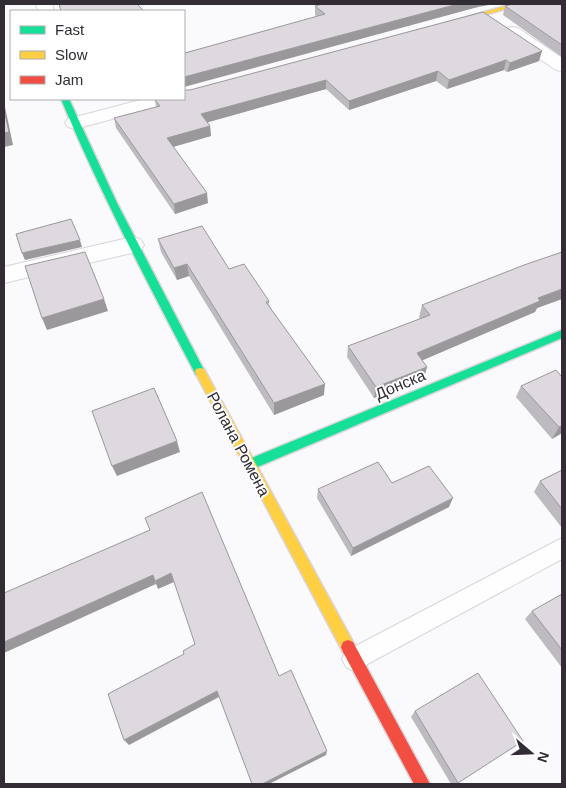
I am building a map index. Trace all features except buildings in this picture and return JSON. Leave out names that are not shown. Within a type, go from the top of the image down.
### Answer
[{"type":"street","points":[[437,26],[520,4]]},
{"type":"street","points":[[484,13],[562,66]]},
{"type":"street","name":"Ролана Ромена","points":[[65,100],[90,159],[132,245],[354,660],[416,782]]},
{"type":"street","points":[[75,123],[161,100]]},
{"type":"street","points":[[4,275],[132,245]]},
{"type":"street","name":"Донска","points":[[250,464],[562,334]]},
{"type":"lane","points":[[354,660],[562,548]]},
{"type":"traffic: fast","points":[[65,100],[112,203],[200,372]]},
{"type":"traffic: fast","points":[[251,464],[562,334]]},
{"type":"traffic: slow","points":[[449,23],[520,4]]},
{"type":"traffic: slow","points":[[200,372],[348,647]]},
{"type":"traffic: jam","points":[[348,647],[422,784]]}]
